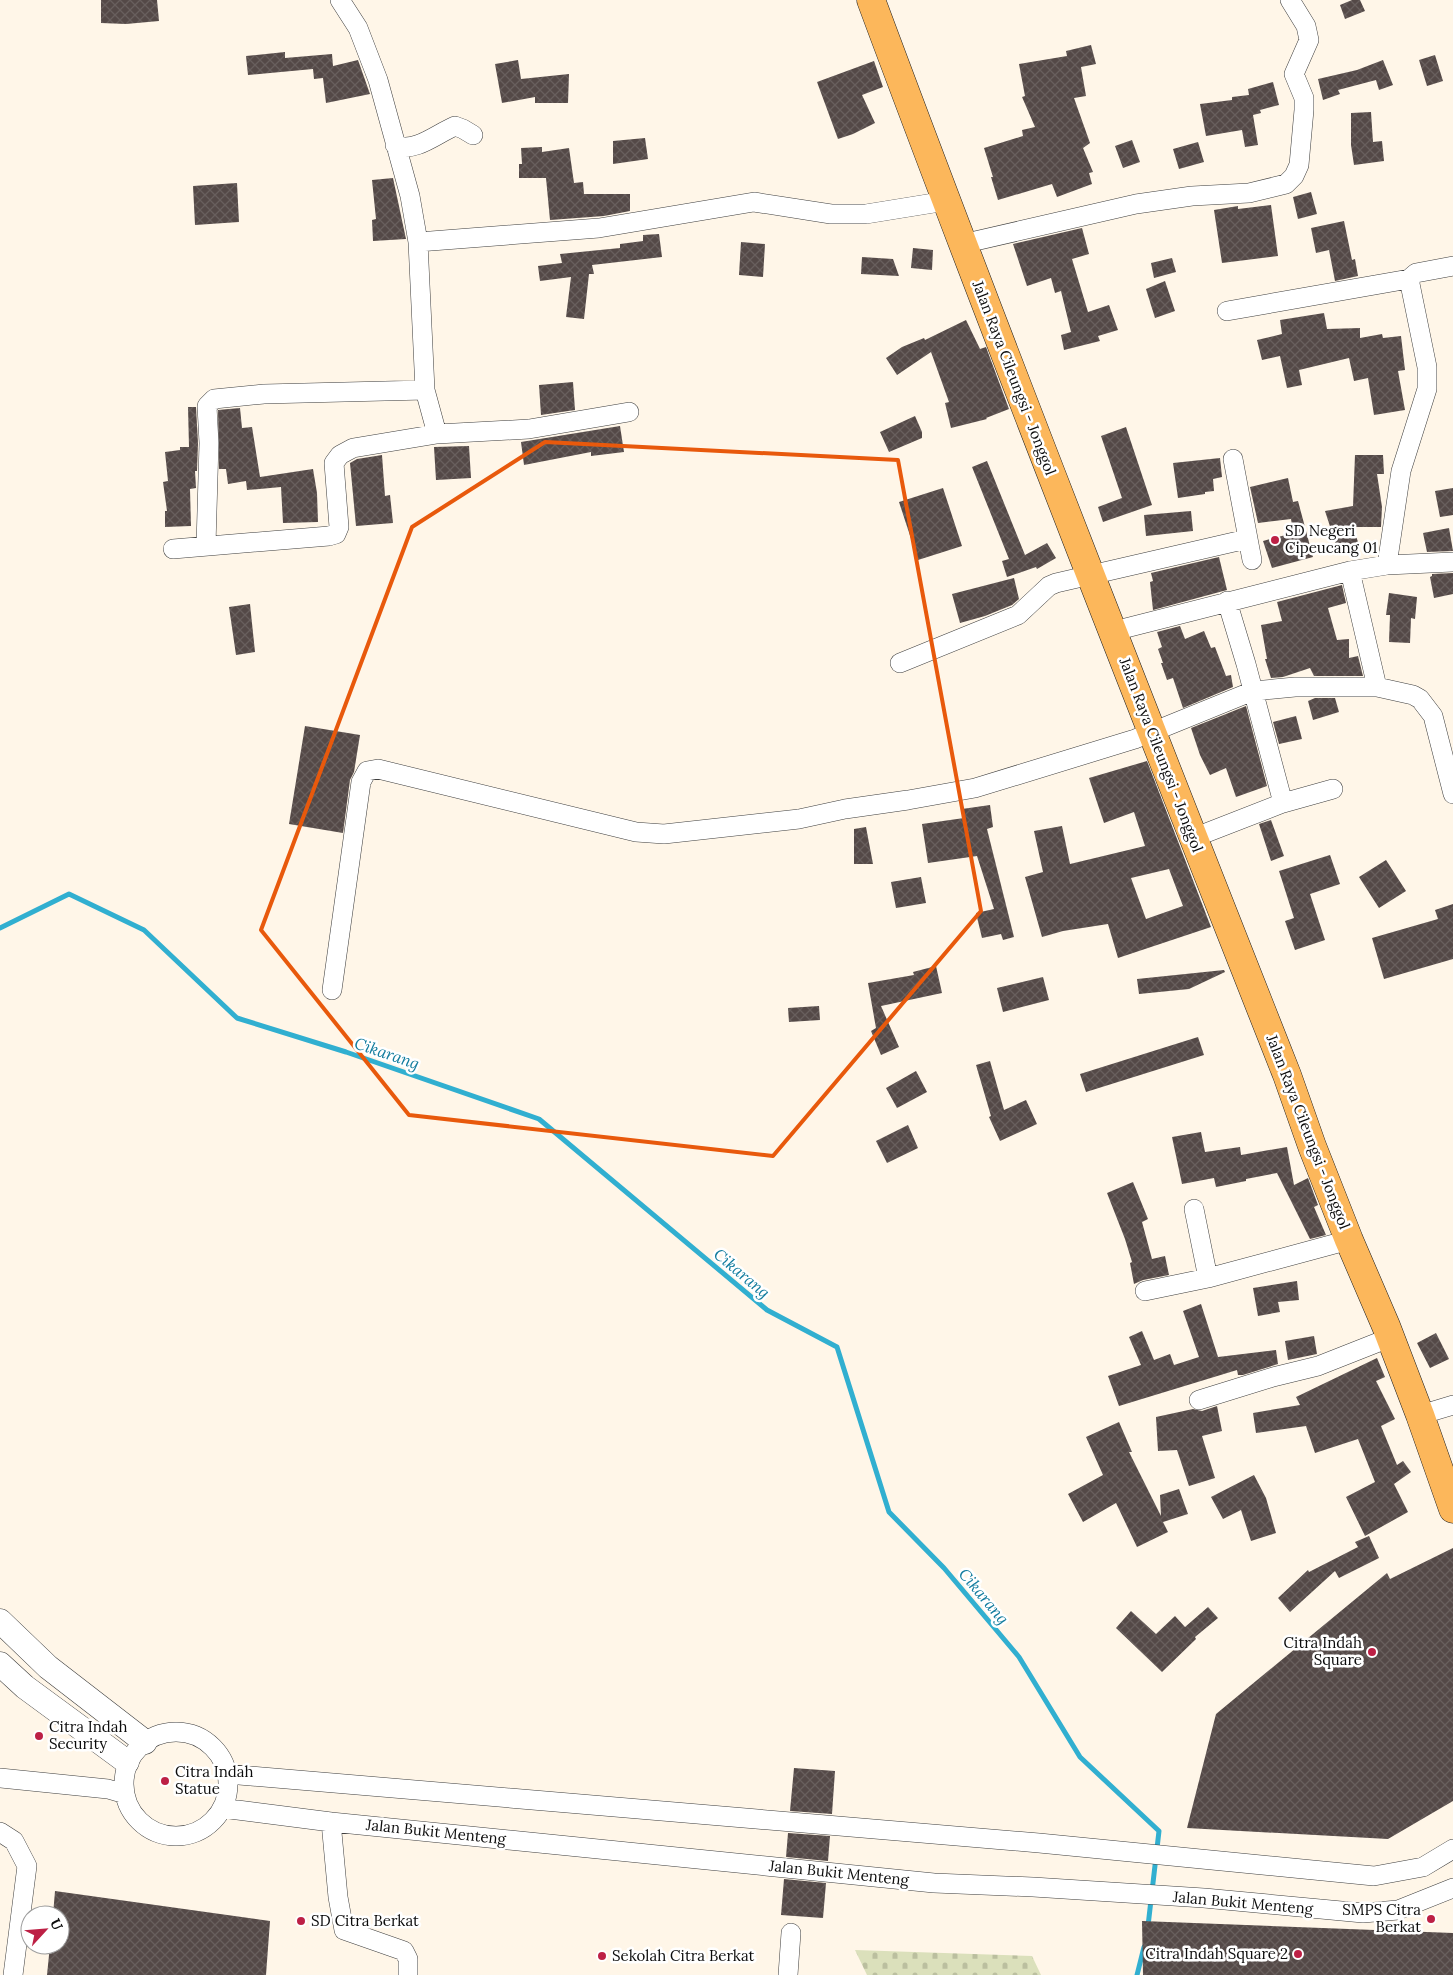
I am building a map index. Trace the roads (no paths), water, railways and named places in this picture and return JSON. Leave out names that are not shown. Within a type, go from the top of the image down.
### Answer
[{"type":"main road","name":"Jalan Raya Cileungsi - Jonggol","points":[[872,0],[962,244],[1287,1075],[1312,1146],[1386,1326],[1453,1509]]},
{"type":"street","points":[[340,0],[358,28],[378,80],[395,145],[405,171],[418,242],[425,390],[437,434]]},
{"type":"street","points":[[962,244],[1136,204],[1192,196],[1249,193],[1286,184],[1294,176],[1299,166],[1304,98],[1294,74],[1309,40],[1306,26],[1290,0]]},
{"type":"street","points":[[395,145],[404,148],[414,146],[455,126],[463,128],[473,135]]},
{"type":"street","points":[[418,242],[599,228],[754,202],[807,211],[857,214],[946,200]]},
{"type":"street","points":[[1227,311],[1409,279],[1416,273],[1453,266]]},
{"type":"street","points":[[1388,565],[1401,471],[1427,389],[1426,367],[1409,279]]},
{"type":"street","points":[[206,545],[209,443],[207,406],[214,399],[264,394],[425,390]]},
{"type":"street","points":[[173,549],[336,534],[339,527],[334,463],[340,455],[353,448],[437,434],[529,429],[629,412]]},
{"type":"street","points":[[1233,459],[1252,560]]},
{"type":"street","points":[[900,664],[1018,615],[1050,586],[1056,583],[1247,539]]},
{"type":"street","points":[[1114,631],[1350,571],[1388,565],[1453,562]]},
{"type":"street","points":[[1350,571],[1377,687]]},
{"type":"street","points":[[1227,601],[1254,691],[1283,804]]},
{"type":"street","points":[[332,990],[362,782],[367,770],[378,769],[636,832],[664,834],[799,819],[845,809],[975,788],[1134,739],[1254,691],[1295,687],[1377,687],[1414,695],[1430,710],[1453,794]]},
{"type":"street","points":[[1193,838],[1283,804],[1333,789]]},
{"type":"street","points":[[1194,1209],[1208,1278]]},
{"type":"street","points":[[1146,1291],[1208,1278],[1350,1240]]},
{"type":"street","points":[[1199,1400],[1273,1377],[1318,1366],[1389,1338]]},
{"type":"street","points":[[1420,1415],[1453,1405]]},
{"type":"street","points":[[0,1622],[48,1667],[145,1742]]},
{"type":"street","points":[[0,1664],[25,1687],[127,1762]]},
{"type":"street","points":[[178,1732],[195,1736],[210,1744],[218,1753],[227,1774],[226,1798],[222,1808],[216,1818],[202,1829],[186,1835],[174,1836],[152,1830],[142,1823],[128,1805],[124,1782],[127,1762],[145,1742],[155,1736],[178,1732]]},
{"type":"street","points":[[227,1774],[1039,1843],[1374,1876],[1423,1867],[1453,1849]]},
{"type":"street","points":[[0,1778],[108,1789],[125,1794]]},
{"type":"street","name":"Jalan Bukit Menteng","points":[[222,1808],[331,1822],[934,1883],[1033,1886],[1204,1898],[1363,1914],[1398,1910],[1453,1888]]},
{"type":"street","points":[[331,1822],[338,1897],[344,1930],[404,1951],[408,1959],[408,1975]]},
{"type":"street","points":[[0,1832],[14,1841],[27,1866],[13,1975]]},
{"type":"street","points":[[788,1975],[791,1933]]},
{"type":"waterway","name":"Cikarang","points":[[0,928],[69,894],[144,930],[237,1018],[346,1052],[539,1119],[767,1310],[837,1347],[889,1512],[944,1568],[1019,1657],[1080,1757],[1159,1831],[1148,1926]]},
{"type":"waterway","name":"Cikarang","points":[[1137,1975],[1144,1947]]},
{"type":"place","name":"SD Negeri Cipeucang 01","points":[[1275,540]]},
{"type":"place","name":"Citra Indah Square","points":[[1372,1652]]},
{"type":"place","name":"Citra Indah Security","points":[[39,1736]]},
{"type":"place","name":"Citra Indah Statue","points":[[165,1781]]},
{"type":"place","name":"SMPS Citra Berkat","points":[[1431,1919]]},
{"type":"place","name":"SD Citra Berkat","points":[[301,1921]]},
{"type":"place","name":"Citra Indah Square 2","points":[[1298,1954]]},
{"type":"place","name":"Sekolah Citra Berkat","points":[[602,1956]]}]
